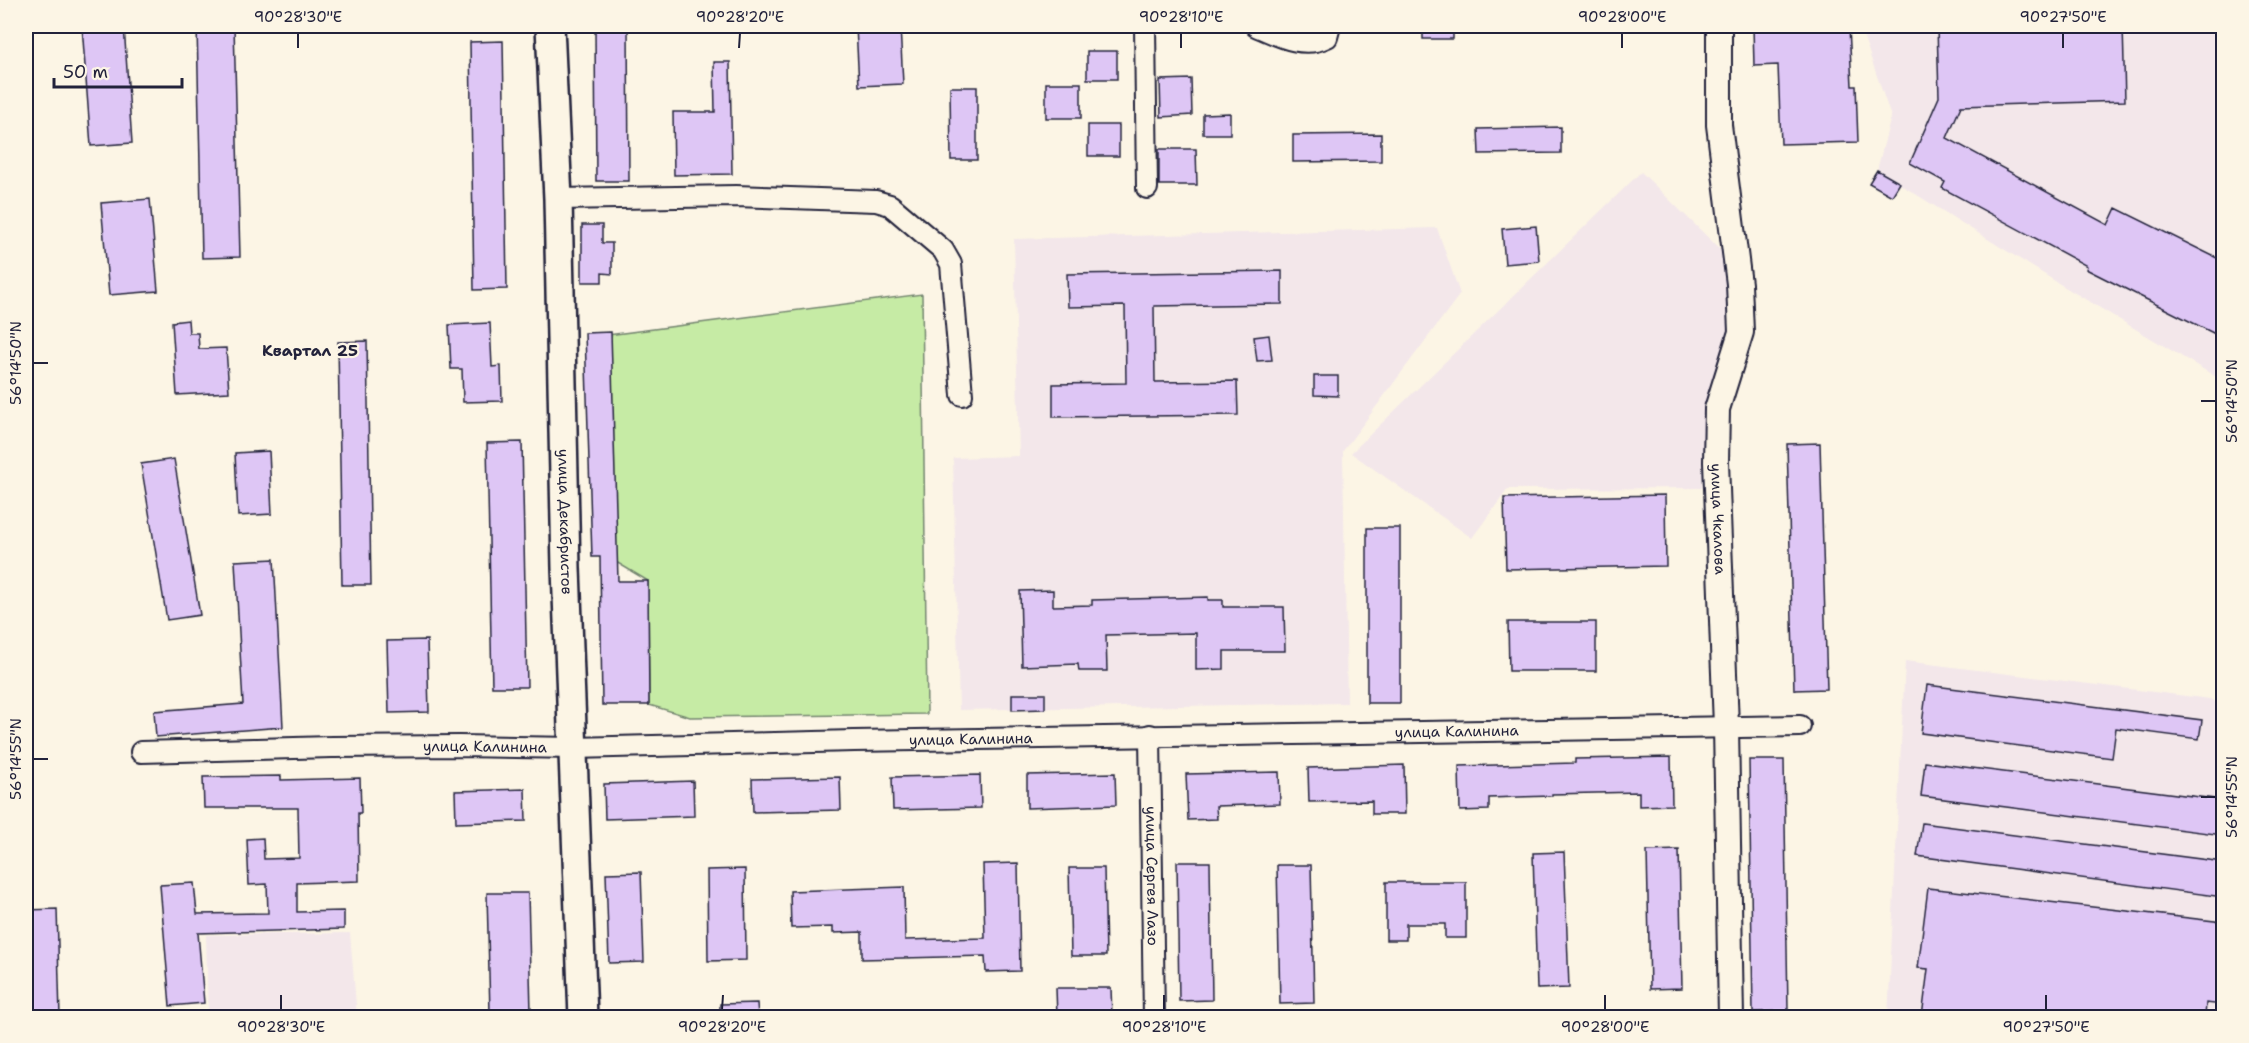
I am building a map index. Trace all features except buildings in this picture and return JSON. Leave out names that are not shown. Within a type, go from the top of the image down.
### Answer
[{"type":"main road","name":"улица Декабристов","points":[[550,26],[558,199],[566,568],[583,1017]]},
{"type":"street","points":[[1145,26],[1147,188]]},
{"type":"street","points":[[1256,26],[1301,43],[1316,43],[1327,37],[1330,26]]},
{"type":"street","name":"улица Чкалова","points":[[1719,26],[1719,125],[1739,284],[1742,332],[1717,409],[1716,462],[1726,726],[1731,1017]]},
{"type":"street","points":[[558,199],[736,196],[876,201],[891,205],[943,250],[951,264],[962,395]]},
{"type":"street","name":"улица Калинина","points":[[141,752],[432,746],[574,748],[1150,735],[1800,726]]},
{"type":"street","name":"улица Сергея Лазо","points":[[1150,735],[1154,1017]]},
{"type":"shaded area","points":[[1937,26],[2213,26],[2219,37],[2218,85],[2224,89],[2223,381],[2063,286],[1877,170],[1891,117],[1861,29],[1937,30]]},
{"type":"shaded area","points":[[1641,172],[1726,255],[1729,352],[1710,392],[1702,488],[1508,489],[1472,538],[1351,453]]},
{"type":"shaded area","points":[[1437,228],[1460,294],[1343,451],[1347,703],[959,710],[953,458],[1019,456],[1014,239]]},
{"type":"shaded area","points":[[1905,661],[2210,699],[2223,706],[2223,1017],[1888,1018]]},
{"type":"shaded area","points":[[350,933],[357,1017],[208,1017],[206,935]]},
{"type":"green space","points":[[922,294],[927,714],[690,717],[649,705],[648,581],[611,559],[608,335]]},
{"type":"district","name":"Квартал 25","points":[[310,350]]}]
